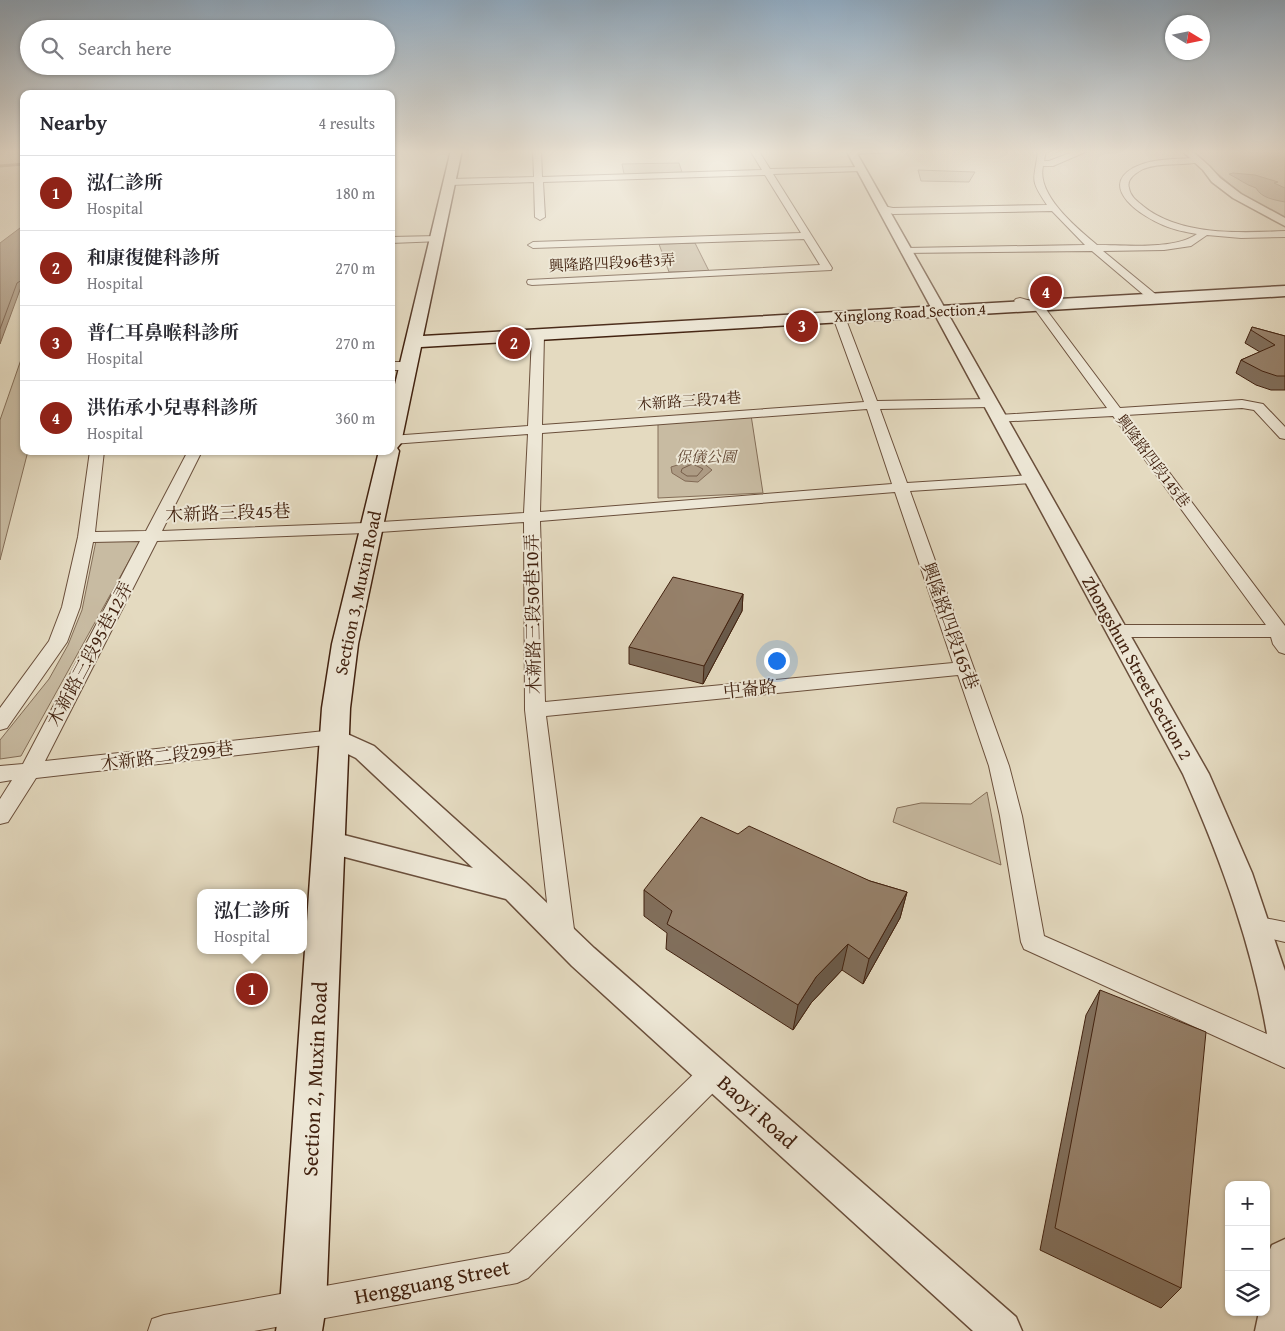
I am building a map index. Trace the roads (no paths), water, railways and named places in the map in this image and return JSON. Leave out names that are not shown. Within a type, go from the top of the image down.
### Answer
[{"type":"main road","points":[[395,413],[400,366],[415,339],[444,212]]},
{"type":"main road","name":"Xinglong Road Section 4","points":[[415,339],[937,309],[1038,306],[1285,286]]},
{"type":"main road","name":"Xinglong Road Section 4","points":[[415,339],[538,335],[839,317],[1020,301],[1285,291]]},
{"type":"main road","name":"Section 3, Muxin Road","points":[[334,736],[343,652],[388,455]]},
{"type":"main road","name":"Section 2, Muxin Road","points":[[301,1319],[334,736]]},
{"type":"street","points":[[540,212],[540,217]]},
{"type":"street","points":[[533,245],[806,236],[792,212]]},
{"type":"street","name":"Zhongshun Street Section 2","points":[[885,212],[1196,774],[1229,845],[1258,927],[1280,1011],[1285,1046]]},
{"type":"street","points":[[1057,212],[1094,247],[1153,296]]},
{"type":"street","points":[[1146,212],[1153,217],[1177,226],[1207,231],[1285,234]]},
{"type":"street","points":[[1266,212],[1285,223]]},
{"type":"street","points":[[906,251],[1094,247],[1146,248],[1176,246],[1197,240],[1207,231]]},
{"type":"street","name":"興隆路四段96巷3弄","points":[[532,282],[827,268],[806,236]]},
{"type":"street","points":[[395,240],[438,239]]},
{"type":"street","points":[[1020,301],[1038,306]]},
{"type":"street","name":"興隆路四段145巷","points":[[1038,306],[1279,631],[1285,648]]},
{"type":"street","name":"興隆路四段165巷","points":[[839,317],[872,404],[899,486],[966,668],[999,766],[1011,816],[1033,942],[1285,1055]]},
{"type":"street","name":"木新路三段50巷10弄","points":[[534,710],[532,517],[538,335]]},
{"type":"street","points":[[994,411],[1116,411],[1230,403],[1251,405],[1263,410],[1284,435]]},
{"type":"street","name":"木新路三段74巷","points":[[395,441],[872,404],[994,411]]},
{"type":"street","points":[[0,723],[58,642],[72,607],[86,537],[96,455]]},
{"type":"street","name":"木新路三段95巷12弄","points":[[29,772],[193,455]]},
{"type":"street","name":"木新路三段45巷","points":[[86,537],[372,528],[532,517],[899,486],[1032,479]]},
{"type":"street","points":[[1116,631],[1279,631]]},
{"type":"street","name":"中崙路","points":[[534,710],[966,668]]},
{"type":"street","points":[[534,710],[563,936]]},
{"type":"street","name":"木新路二段299巷","points":[[0,774],[334,736]]},
{"type":"street","name":"Baoyi Road","points":[[334,736],[365,752],[563,936],[1002,1331]]},
{"type":"street","points":[[0,816],[29,772]]},
{"type":"street","points":[[328,842],[515,890]]},
{"type":"street","points":[[1258,927],[1285,932]]},
{"type":"street","name":"Hengguang Street","points":[[164,1331],[301,1319],[518,1267],[714,1073]]},
{"type":"street","points":[[1275,1331],[1285,1258]]},
{"type":"water","points":[[20,228],[20,290],[0,344],[0,243]]},
{"type":"water","points":[[691,458],[702,462],[712,470],[698,482],[685,481],[672,473],[671,467],[684,463]]},
{"type":"place","name":"洪佑承小兒專科診所","points":[[1046,292]]},
{"type":"place","name":"普仁耳鼻喉科診所","points":[[802,326]]},
{"type":"place","name":"和康復健科診所","points":[[514,343]]},
{"type":"place","name":"泓仁診所","points":[[252,989]]},
{"type":"park label","name":"保儀公園","points":[[706,457]]}]
